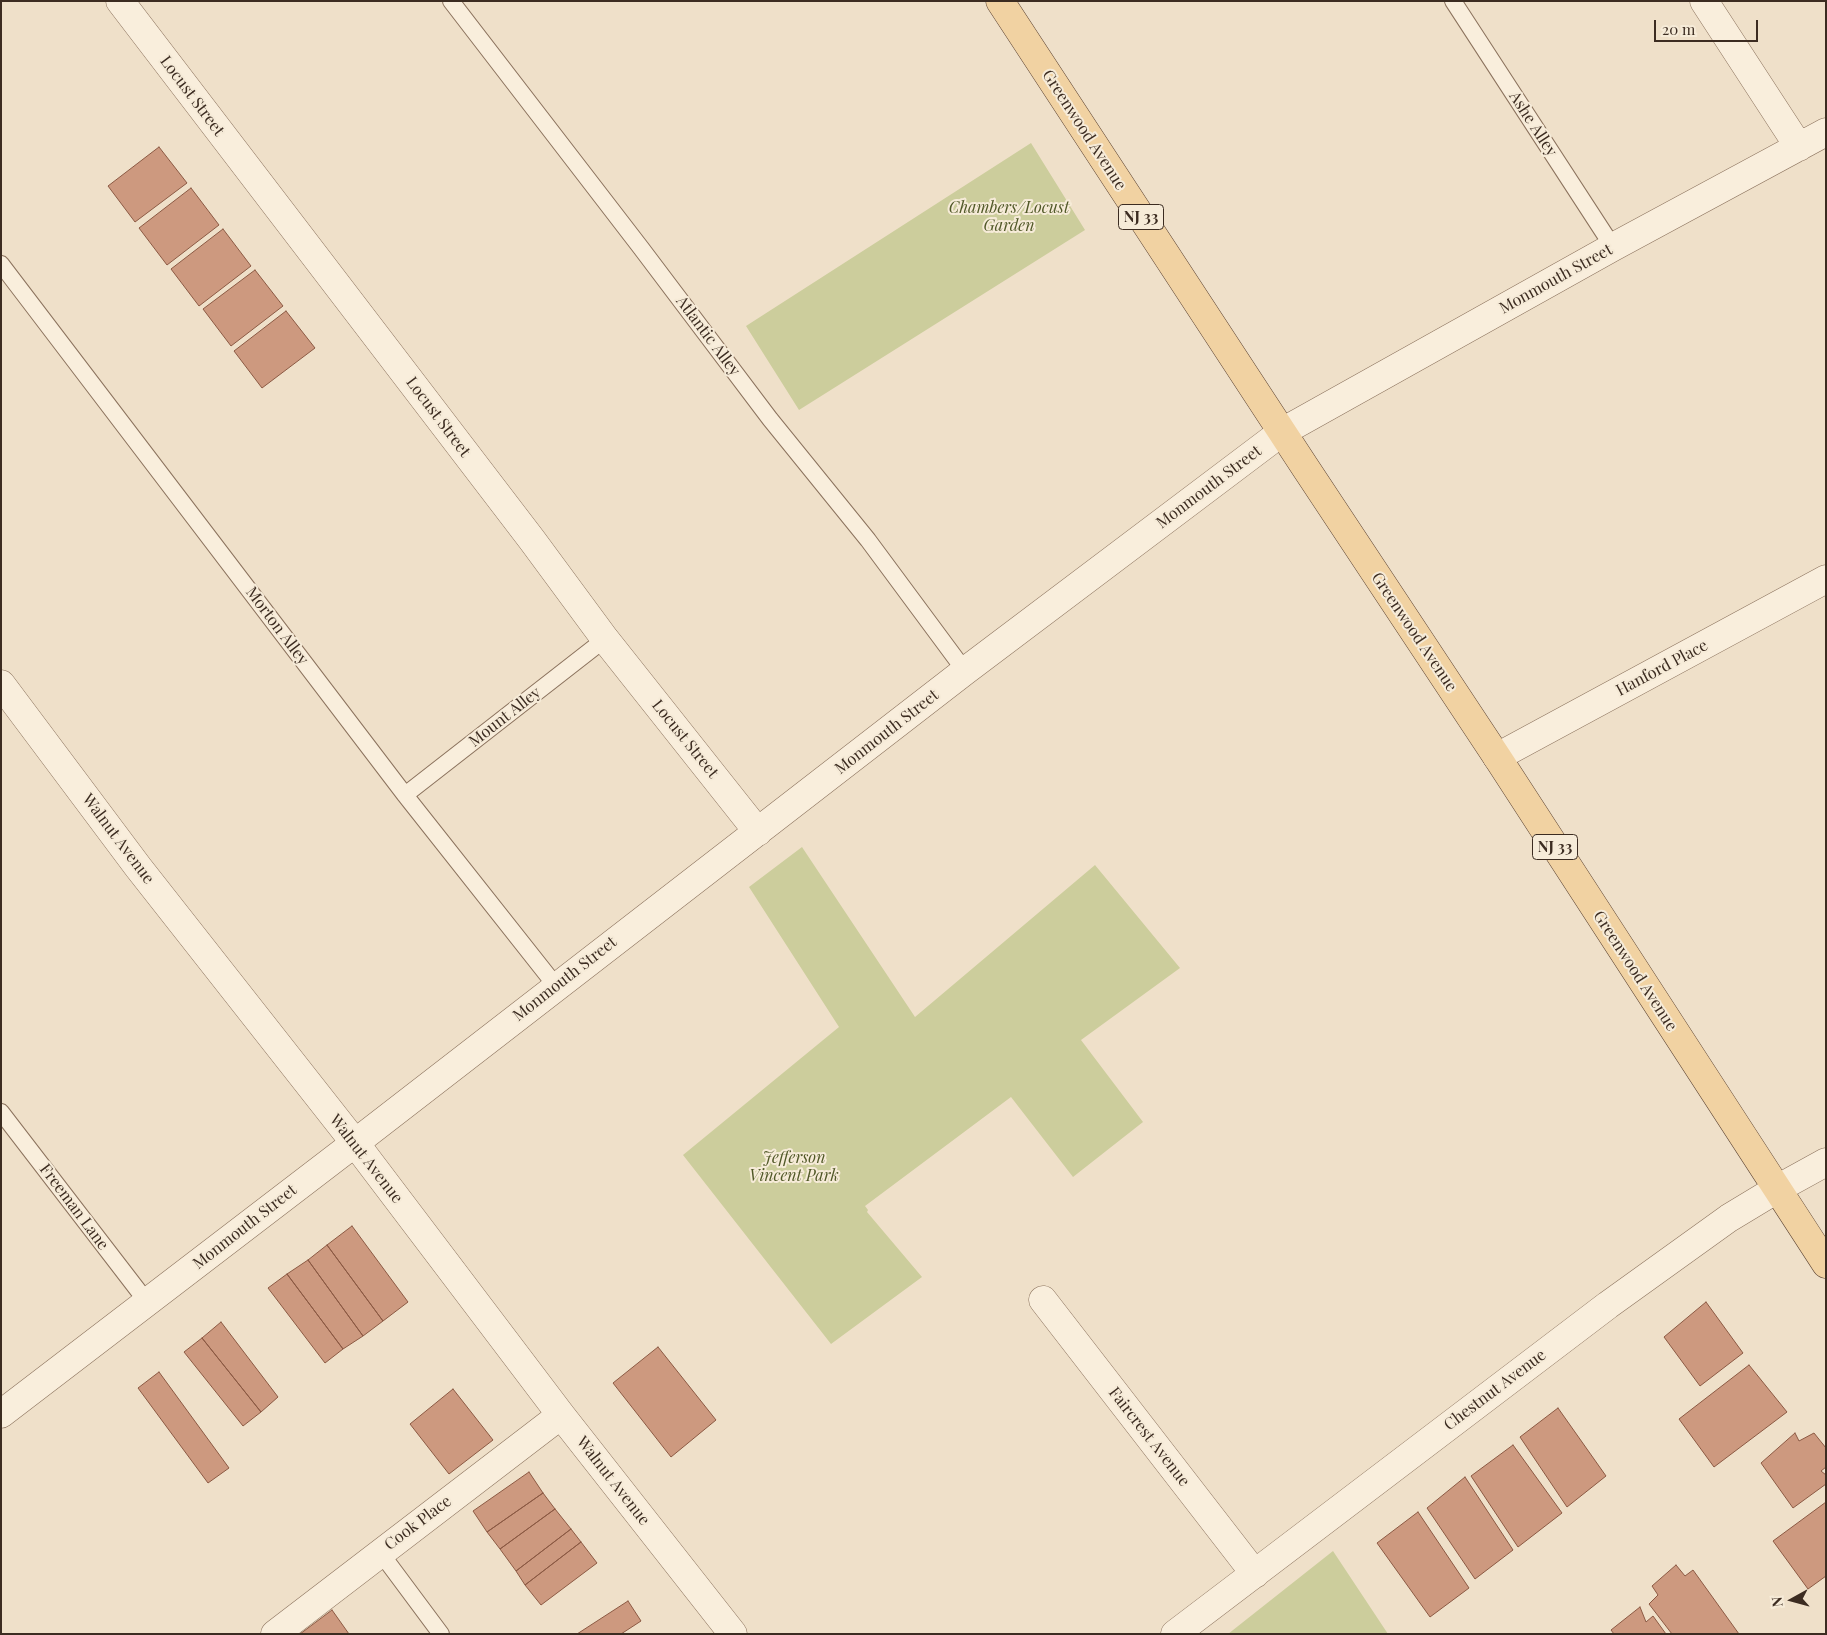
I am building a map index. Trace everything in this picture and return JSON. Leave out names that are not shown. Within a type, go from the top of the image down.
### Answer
[{"type":"main road","name":"Greenwood Avenue","points":[[1000,1],[1497,757],[1826,1264]]},
{"type":"street","name":"Locust Street","points":[[120,1],[532,540],[605,639],[758,832]]},
{"type":"street","points":[[1704,1],[1799,147]]},
{"type":"street","name":"Monmouth Street","points":[[1,1414],[965,671],[1282,432],[1612,247],[1826,132]]},
{"type":"street","name":"Hanford Place","points":[[1497,757],[1826,579]]},
{"type":"street","name":"Walnut Avenue","points":[[1,684],[144,874],[354,1143],[561,1415],[733,1634]]},
{"type":"street","name":"Chestnut Avenue","points":[[1175,1634],[1608,1305],[1730,1218],[1826,1162]]},
{"type":"street","name":"Faircrest Avenue","points":[[1043,1300],[1255,1574]]},
{"type":"street","name":"Cook Place","points":[[275,1634],[561,1415]]},
{"type":"lane","name":"Atlantic Alley","points":[[451,1],[770,419],[868,540],[965,671]]},
{"type":"lane","name":"Ashe Alley","points":[[1452,1],[1612,247]]},
{"type":"lane","name":"Morton Alley","points":[[1,264],[405,795],[556,986]]},
{"type":"lane","name":"Mount Alley","points":[[405,795],[605,639]]},
{"type":"lane","name":"Freeman Lane","points":[[1,1112],[147,1302]]},
{"type":"lane","points":[[380,1552],[441,1634]]},
{"type":"green space","name":"Chambers/Locust Garden","points":[[1031,143],[1085,230],[799,410],[746,326]]},
{"type":"green space","name":"Jefferson Vincent Park","points":[[802,847],[915,1017],[1095,865],[1180,968],[1081,1040],[1143,1122],[1073,1177],[1011,1097],[865,1206],[868,1210],[867,1212],[922,1277],[831,1344],[683,1155],[839,1027],[749,887]]},
{"type":"green space","points":[[1333,1551],[1388,1634],[1228,1634]]},
{"type":"building","points":[[159,147],[187,183],[135,222],[108,186]]},
{"type":"building","points":[[191,188],[219,225],[167,265],[139,228]]},
{"type":"building","points":[[223,229],[251,266],[199,306],[171,269]]},
{"type":"building","points":[[255,270],[283,306],[231,346],[203,309]]},
{"type":"building","points":[[286,311],[315,348],[262,388],[234,351]]},
{"type":"building","points":[[352,1226],[408,1302],[383,1321],[327,1245]]},
{"type":"building","points":[[327,1245],[383,1321],[363,1336],[308,1260]]},
{"type":"building","points":[[308,1260],[363,1336],[343,1349],[287,1274]]},
{"type":"building","points":[[287,1274],[343,1349],[325,1363],[268,1288]]},
{"type":"building","points":[[1706,1302],[1743,1353],[1700,1386],[1664,1337]]},
{"type":"building","points":[[221,1322],[278,1397],[261,1412],[202,1338]]},
{"type":"building","points":[[202,1338],[261,1412],[243,1426],[184,1352]]},
{"type":"building","points":[[658,1347],[716,1420],[671,1457],[613,1383]]},
{"type":"building","points":[[1749,1365],[1787,1412],[1714,1467],[1679,1419]]},
{"type":"building","points":[[159,1372],[229,1468],[208,1483],[138,1388]]},
{"type":"building","points":[[453,1389],[493,1440],[449,1474],[410,1424]]},
{"type":"building","points":[[1558,1408],[1606,1476],[1567,1507],[1520,1437]]},
{"type":"building","points":[[1795,1433],[1799,1441],[1814,1433],[1826,1448],[1826,1467],[1821,1471],[1826,1475],[1826,1484],[1793,1508],[1761,1463]]},
{"type":"building","points":[[1513,1445],[1562,1513],[1518,1547],[1471,1476]]},
{"type":"building","points":[[529,1472],[543,1493],[487,1532],[473,1511]]},
{"type":"building","points":[[1465,1477],[1513,1550],[1475,1579],[1427,1508]]},
{"type":"building","points":[[543,1493],[555,1509],[500,1549],[487,1532]]},
{"type":"building","points":[[1826,1502],[1826,1576],[1808,1589],[1773,1541]]},
{"type":"building","points":[[555,1509],[571,1529],[516,1571],[500,1549]]},
{"type":"building","points":[[1418,1512],[1469,1588],[1430,1617],[1377,1543]]},
{"type":"building","points":[[571,1529],[581,1542],[525,1585],[516,1571]]},
{"type":"building","points":[[581,1542],[597,1563],[541,1605],[525,1585]]},
{"type":"building","points":[[1676,1565],[1685,1576],[1693,1570],[1739,1634],[1672,1634],[1649,1604],[1658,1595],[1652,1586]]},
{"type":"building","points":[[628,1601],[641,1621],[621,1634],[577,1634]]},
{"type":"building","points":[[1640,1607],[1646,1622],[1653,1616],[1666,1634],[1614,1634],[1611,1630]]},
{"type":"building","points":[[332,1610],[349,1634],[300,1634]]}]
